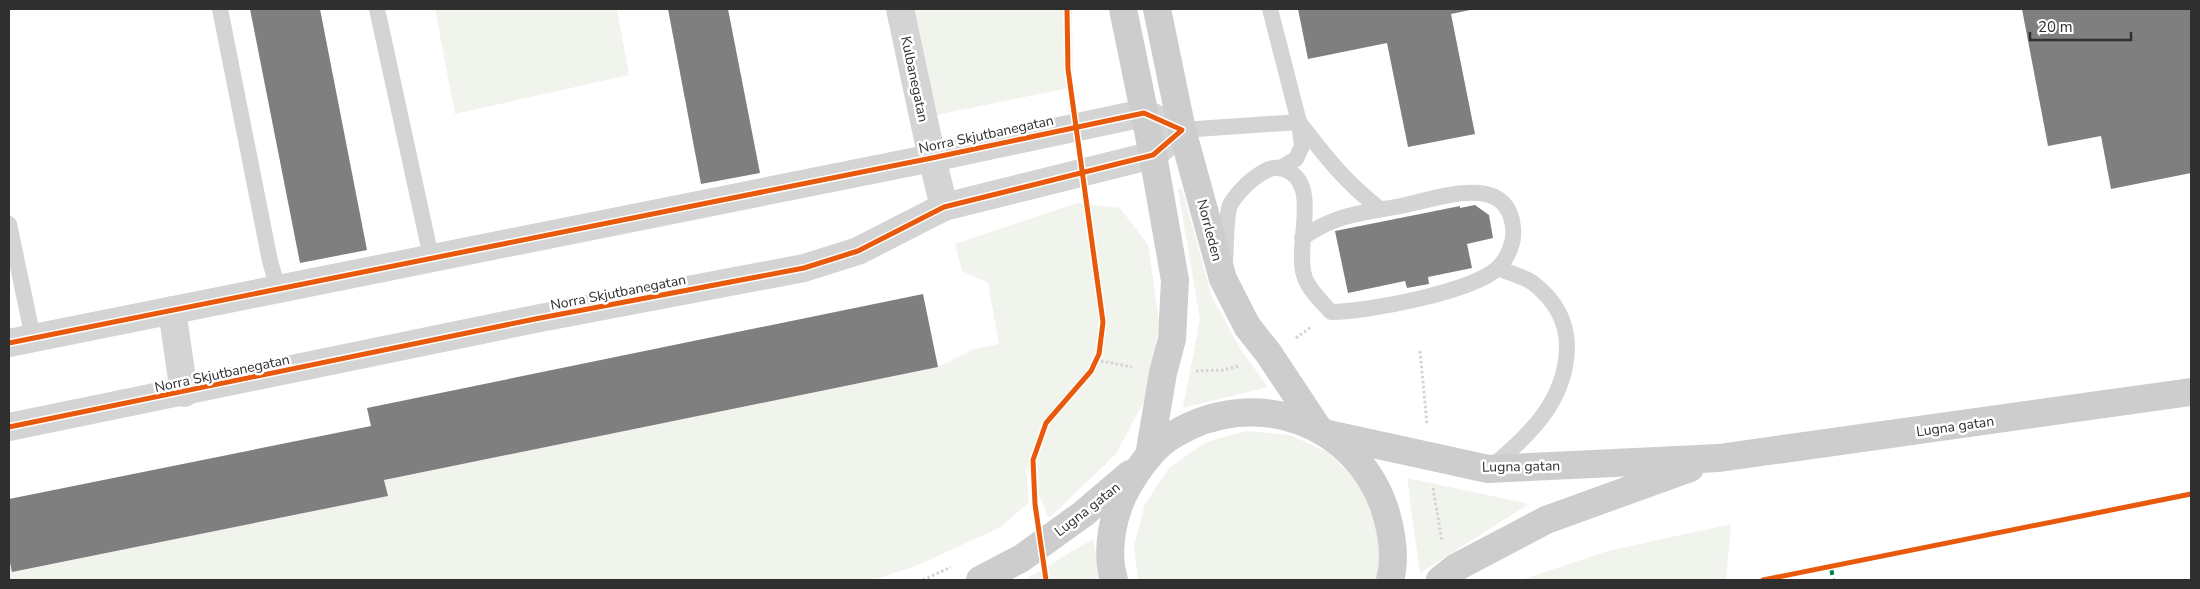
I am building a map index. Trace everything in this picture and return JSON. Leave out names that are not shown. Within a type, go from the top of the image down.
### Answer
[{"type":"main road","points":[[1114,580],[1112,573],[1111,535],[1121,498],[1144,461],[1172,338],[1175,280],[1153,155],[1123,9]]},
{"type":"main road","name":"Norrleden","points":[[1157,9],[1182,130],[1223,279],[1247,326],[1323,431]]},
{"type":"main road","name":"Lugna gatan","points":[[980,580],[1022,558],[1082,514],[1172,436],[1199,421],[1228,413],[1259,412],[1289,416],[1323,431],[1488,469],[1718,458],[2191,392]]},
{"type":"main road","points":[[1323,431],[1358,460],[1380,494],[1392,533],[1392,573],[1390,580]]},
{"type":"main road","name":"Lugna gatan","points":[[1440,580],[1455,568],[1546,520],[1718,458]]},
{"type":"street","name":"Kulbanegatan","points":[[900,9],[944,206]]},
{"type":"street","name":"Norra Skjutbanegatan","points":[[21,340],[932,158],[1144,113]]},
{"type":"street","points":[[1144,113],[1182,130]]},
{"type":"street","name":"Norra Skjutbanegatan","points":[[9,427],[535,319],[804,268],[858,251],[944,206],[1153,155],[1182,130]]},
{"type":"street","points":[[172,310],[184,392]]},
{"type":"lane","points":[[220,9],[268,252],[278,289]]},
{"type":"lane","points":[[377,9],[431,258]]},
{"type":"lane","points":[[1223,279],[1230,206],[1247,184],[1267,169],[1282,167],[1296,159],[1302,146],[1299,122],[1270,9]]},
{"type":"lane","points":[[1182,130],[1299,122]]},
{"type":"lane","points":[[1299,122],[1335,170],[1358,192],[1380,209]]},
{"type":"lane","points":[[1282,167],[1296,175],[1304,190],[1305,212],[1302,238],[1300,259],[1304,278],[1331,312],[1355,312],[1476,283],[1498,268],[1510,250],[1513,227],[1506,204],[1496,196],[1480,193],[1446,196],[1356,213],[1319,226],[1302,238]]},
{"type":"lane","points":[[9,224],[21,340]]},
{"type":"lane","points":[[1488,469],[1519,444],[1544,414],[1556,394],[1566,367],[1567,332],[1555,304],[1532,282],[1498,268]]},
{"type":"path","points":[[1099,354],[1095,363],[1163,373],[1223,370],[1269,354],[1294,339],[1331,312]]},
{"type":"shaded area","points":[[435,9],[617,9],[629,75],[455,114]]},
{"type":"shaded area","points":[[906,9],[1072,9],[1073,87],[932,116]]},
{"type":"shaded area","points":[[1182,188],[1212,297],[1241,350],[1268,387],[1183,408],[1200,319],[1178,190]]},
{"type":"shaded area","points":[[1077,203],[1120,208],[1148,245],[1159,321],[1153,364],[1144,401],[1116,454],[1049,518],[1026,467],[1029,502],[1001,527],[918,565],[874,580],[9,580],[9,558],[13,572],[387,496],[384,480],[938,367],[974,349],[999,344],[988,283],[962,271],[955,244]]},
{"type":"shaded area","points":[[1247,431],[1290,435],[1329,453],[1359,483],[1377,525],[1380,567],[1377,580],[1138,580],[1134,546],[1145,504],[1169,468],[1206,442]]},
{"type":"shaded area","points":[[1407,478],[1529,504],[1420,573]]},
{"type":"shaded area","points":[[1731,524],[1726,580],[1521,580],[1608,551]]},
{"type":"shaded area","points":[[1093,539],[1100,580],[1024,580]]},
{"type":"building","points":[[250,9],[320,9],[367,250],[300,263]]},
{"type":"building","points":[[668,9],[728,9],[760,173],[701,184]]},
{"type":"building","points":[[1298,9],[1475,9],[1451,14],[1475,134],[1408,147],[1387,43],[1308,59]]},
{"type":"building","points":[[2022,9],[2191,9],[2191,173],[2111,189],[2101,136],[2048,146]]},
{"type":"building","points":[[1475,205],[1489,215],[1493,238],[1467,244],[1472,268],[1428,277],[1429,284],[1407,288],[1405,281],[1348,293],[1335,231],[1460,206],[1460,208]]},
{"type":"building","points":[[923,294],[938,367],[384,480],[388,496],[12,572],[9,558],[9,499],[371,426],[367,408]]},
{"type":"marked path","points":[[1831,567],[1833,580]]},
{"type":"cycle path","points":[[1046,580],[1035,504],[1033,460],[1046,423],[1091,371],[1099,354],[1103,322],[1068,69],[1067,9]]},
{"type":"cycle path","points":[[9,343],[932,158],[1144,113],[1182,130],[1153,155],[944,207],[858,251],[804,268],[535,319],[9,427]]},
{"type":"cycle path","points":[[1763,580],[2191,494]]}]
